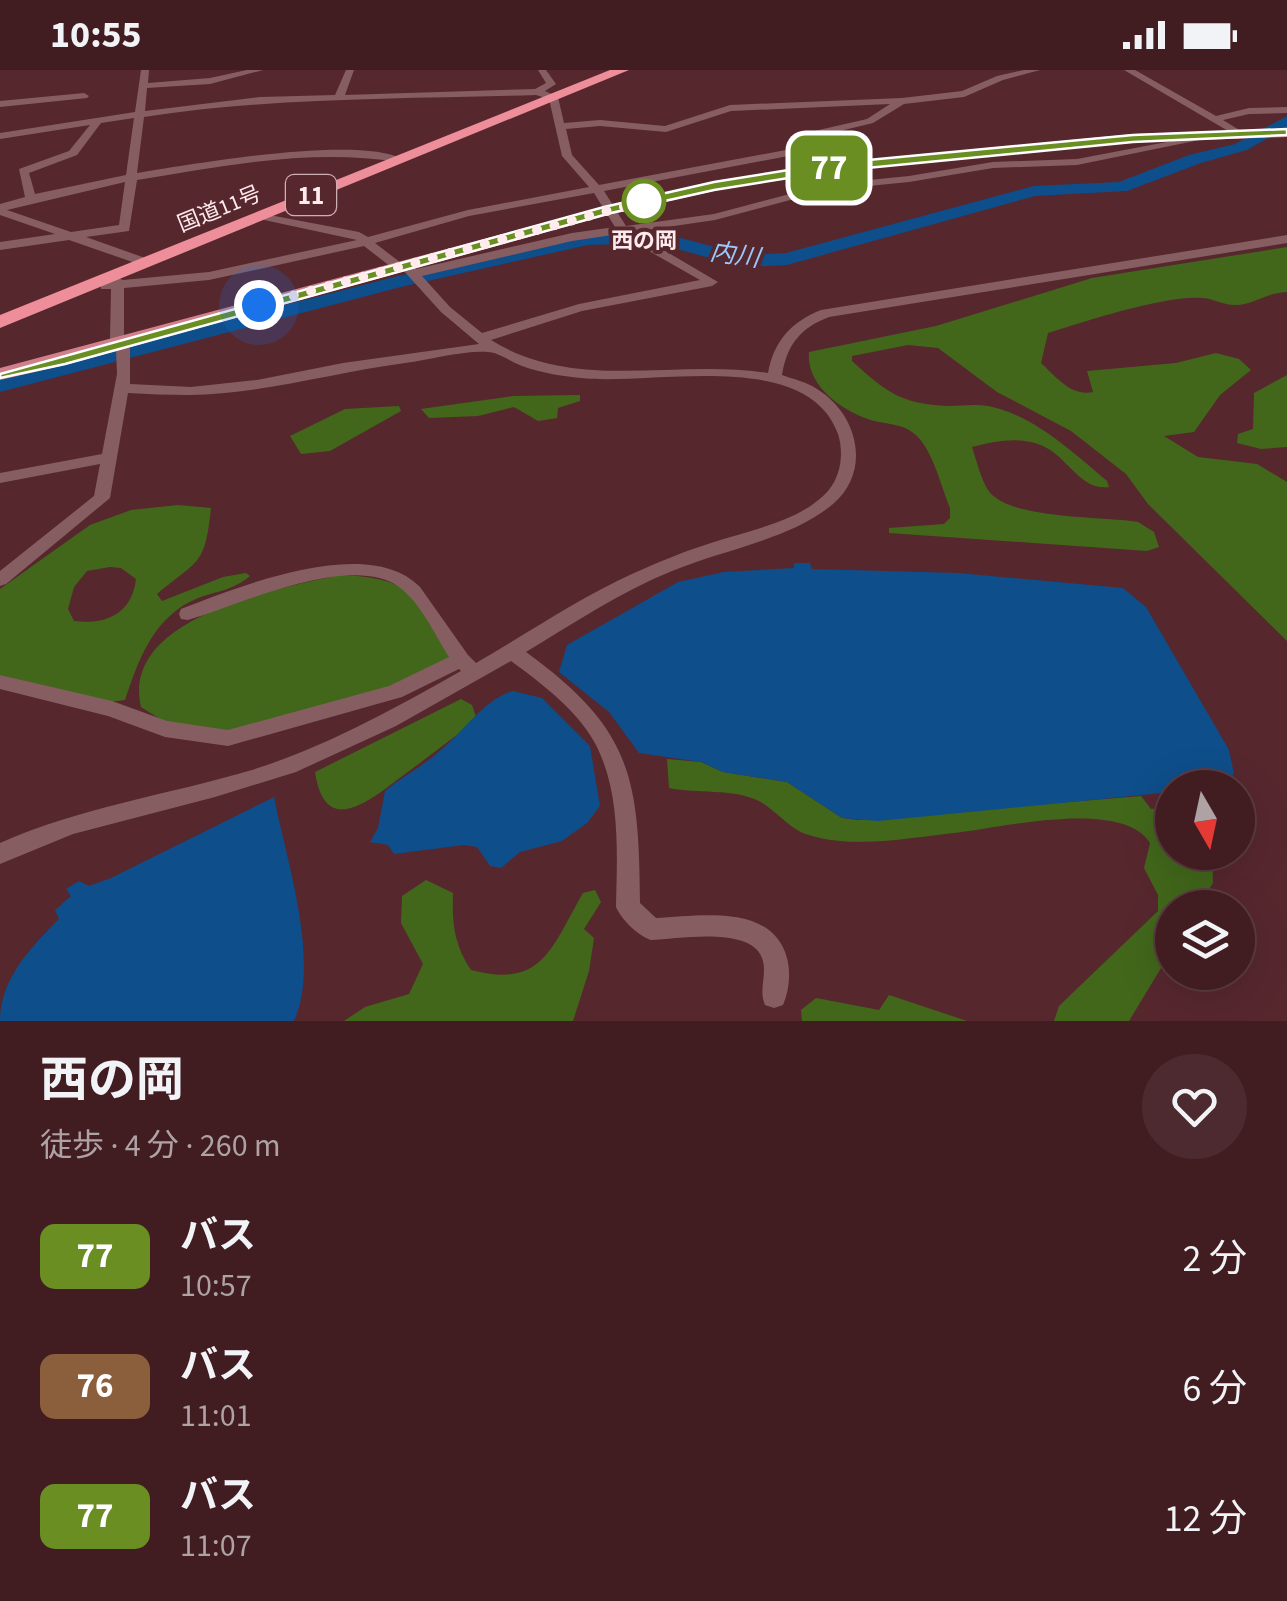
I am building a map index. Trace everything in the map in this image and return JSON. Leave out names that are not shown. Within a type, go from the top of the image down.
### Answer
[{"type":"highway","name":"国道11号","points":[[0,322],[139,259],[608,70]]},
{"type":"highway","name":"国道11号","points":[[545,94],[622,70]]},
{"type":"highway","name":"国道11号","points":[[0,310],[259,216],[393,157]]},
{"type":"main road","points":[[0,374],[122,351],[410,273],[609,210],[692,190],[826,168],[1133,138],[1284,133]]},
{"type":"street","points":[[0,246],[126,228],[145,70]]},
{"type":"street","points":[[143,86],[210,81],[260,70]]},
{"type":"street","points":[[339,97],[350,70]]},
{"type":"street","points":[[542,70],[551,84],[545,94]]},
{"type":"street","points":[[563,126],[592,123],[666,129],[730,108],[902,102],[956,95],[1036,70]]},
{"type":"street","points":[[1128,70],[1239,133]]},
{"type":"street","points":[[0,136],[225,103],[545,94]]},
{"type":"street","points":[[122,388],[191,391],[241,386],[485,343],[579,308],[712,282],[626,232],[597,189],[566,156],[563,126],[545,94]]},
{"type":"street","points":[[0,104],[84,96]]},
{"type":"street","points":[[0,580],[102,498],[122,388],[114,284],[209,276],[367,241],[468,213],[805,150],[816,144],[814,134],[870,121],[902,102]]},
{"type":"street","points":[[1214,118],[1287,110]]},
{"type":"street","points":[[31,198],[23,171],[70,156],[92,124],[100,120]]},
{"type":"street","points":[[410,273],[561,239],[715,217],[828,187],[909,180],[993,165],[1100,159],[1222,134]]},
{"type":"street","points":[[0,210],[31,198],[326,152],[393,157]]},
{"type":"street","points":[[0,210],[139,259]]},
{"type":"street","points":[[0,682],[112,709],[165,730],[228,738],[395,692],[511,651],[647,574],[689,556],[789,525],[828,500],[847,466],[848,439],[828,406],[774,378],[726,371],[595,376],[545,368],[485,343],[442,310],[410,273],[367,241],[259,216]]},
{"type":"street","points":[[774,378],[779,350],[790,333],[799,324],[826,313],[1287,239]]},
{"type":"street","points":[[0,478],[110,456]]},
{"type":"street","points":[[188,614],[305,578],[341,571],[374,571],[408,584],[468,666]]},
{"type":"street","points":[[511,651],[548,678],[593,723],[608,746],[624,818],[628,907],[651,930],[733,927],[760,934],[774,946],[778,962],[774,996]]},
{"type":"street","points":[[0,854],[52,828],[217,788],[288,766],[365,731],[468,666]]},
{"type":"green space","points":[[1287,247],[1287,292],[1240,305],[1187,298],[1104,316],[1048,333],[1041,363],[1065,385],[1085,393],[1093,392],[1087,371],[1176,363],[1216,353],[1239,359],[1251,370],[1220,395],[1194,432],[1164,436],[1198,457],[1257,464],[1287,482],[1287,641],[1148,504],[1126,474],[1071,431],[997,392],[938,348],[908,345],[852,356],[852,361],[885,388],[906,399],[932,405],[988,406],[1021,417],[1066,447],[1107,481],[1109,487],[1090,484],[1052,451],[1035,443],[1008,441],[972,447],[985,485],[999,500],[1035,512],[1138,522],[1154,532],[1159,547],[1147,551],[889,533],[889,528],[944,524],[950,518],[950,508],[930,456],[908,429],[862,417],[839,404],[820,387],[810,365],[809,352],[936,326],[1092,278]]},
{"type":"green space","points":[[1287,375],[1287,447],[1261,449],[1237,443],[1238,434],[1253,429],[1254,393]]},
{"type":"green space","points":[[580,395],[580,401],[558,408],[557,418],[538,421],[514,407],[478,416],[429,418],[421,409],[513,396]]},
{"type":"green space","points":[[399,406],[401,411],[330,451],[301,454],[290,436],[345,409]]},
{"type":"green space","points":[[178,505],[211,508],[202,551],[191,567],[157,594],[162,601],[223,577],[246,573],[250,576],[198,598],[170,616],[150,640],[125,700],[108,702],[0,675],[0,589],[90,525],[131,510]],"holes":[[[121,568],[136,579],[123,609],[107,619],[74,621],[68,609],[74,587],[87,571]]]},
{"type":"green space","points":[[340,575],[366,577],[400,587],[421,606],[454,657],[388,688],[227,734],[168,724],[141,707],[141,676],[155,650],[179,629],[245,599]]},
{"type":"green space","points":[[461,699],[472,705],[477,720],[363,803],[338,809],[328,804],[315,772]]},
{"type":"green space","points":[[667,759],[701,762],[723,772],[787,782],[842,818],[858,820],[1141,796],[1155,809],[1155,870],[1213,870],[1213,883],[1209,890],[1155,890],[1144,868],[1150,843],[1135,829],[1114,822],[1059,819],[881,841],[844,841],[802,832],[749,797],[669,788]]},
{"type":"green space","points":[[426,880],[453,893],[455,933],[471,970],[495,974],[514,974],[542,959],[583,893],[595,890],[601,902],[584,929],[594,938],[589,971],[573,1021],[344,1021],[365,1007],[409,994],[423,964],[401,923],[402,896]]},
{"type":"green space","points":[[1155,914],[1155,978],[1129,1021],[1054,1021],[1059,1006]]},
{"type":"green space","points":[[889,995],[967,1021],[802,1021],[801,1010],[816,998],[879,1010]]},
{"type":"water","points":[[794,563],[810,563],[812,569],[958,573],[1123,588],[1146,607],[1229,750],[1233,770],[1155,770],[1155,794],[878,821],[842,818],[787,782],[723,772],[701,762],[639,753],[609,712],[559,672],[567,645],[678,582],[724,572],[794,568]]},
{"type":"water","points":[[513,691],[542,698],[590,746],[600,806],[587,823],[562,841],[520,852],[501,868],[490,866],[477,847],[464,845],[394,854],[388,845],[370,842],[378,828],[385,791],[435,755],[484,707]]},
{"type":"water","points":[[274,797],[303,941],[301,997],[294,1021],[0,1021],[11,978],[59,919],[55,910],[71,896],[66,889],[79,881],[89,886],[111,878]]},
{"type":"waterway","name":"内川","points":[[0,385],[398,282],[588,239],[655,237],[743,261],[787,259],[1034,191],[1121,187],[1195,159],[1241,147],[1287,121]]},
{"type":"bus line","name":"77","points":[[0,374],[609,210],[714,186],[826,168],[1133,138],[1287,133]]},
{"type":"place","name":"西の岡","points":[[644,201]]},
{"type":"route","points":[[259,305],[644,201]]}]
